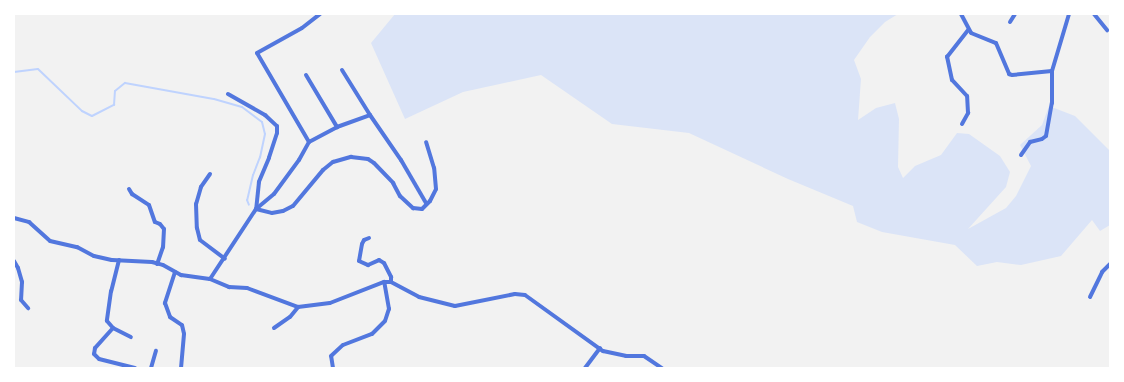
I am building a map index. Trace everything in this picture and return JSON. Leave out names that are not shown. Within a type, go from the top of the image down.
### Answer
[{"type":"street","points":[[308,142],[257,53],[302,28],[320,14]]},
{"type":"street","points":[[961,14],[968,30],[996,43],[1010,75],[1052,70]]},
{"type":"street","points":[[1010,22],[1015,14]]},
{"type":"street","points":[[1021,155],[1030,142],[1046,136],[1052,103],[1052,70],[1069,14]]},
{"type":"street","points":[[1094,14],[1107,30]]},
{"type":"street","points":[[962,124],[968,113],[967,96],[964,90],[952,81],[947,57],[968,30]]},
{"type":"street","points":[[342,70],[401,160],[426,203]]},
{"type":"street","points":[[306,75],[337,127]]},
{"type":"street","points":[[228,94],[265,115],[277,126],[277,134],[259,182],[256,209]]},
{"type":"street","points":[[210,280],[256,209],[274,194],[299,160],[308,142],[337,127],[370,115]]},
{"type":"street","points":[[256,209],[272,213],[283,211],[293,206],[323,170],[333,162],[351,157],[368,159],[374,163],[393,183],[400,196],[413,208],[422,209],[434,196],[436,188],[434,168],[426,142]]},
{"type":"street","points":[[210,174],[201,187],[196,204],[197,228],[200,240],[224,259]]},
{"type":"street","points":[[129,189],[132,194],[149,206],[155,222],[164,229],[162,247],[157,264]]},
{"type":"street","points":[[14,218],[29,222],[50,241],[77,248],[94,256],[157,264],[175,272],[210,280],[229,287],[247,288],[298,307],[330,303],[384,282],[391,282],[419,297],[455,306],[514,294],[525,295],[603,351],[626,356],[644,356],[662,368]]},
{"type":"street","points":[[369,238],[364,240],[362,244],[359,261],[368,265],[379,260],[384,263],[391,277],[391,282]]},
{"type":"street","points":[[119,260],[107,321],[112,328],[131,337]]},
{"type":"street","points":[[14,261],[22,282],[22,300],[28,308]]},
{"type":"street","points":[[1090,297],[1102,272],[1110,264]]},
{"type":"street","points":[[175,272],[165,302],[170,317],[182,324],[184,334],[181,368]]},
{"type":"street","points":[[333,368],[331,356],[343,346],[372,334],[385,322],[389,309],[384,282]]},
{"type":"street","points":[[274,328],[290,317],[298,307]]},
{"type":"street","points":[[112,328],[95,348],[94,354],[99,359],[135,368]]},
{"type":"street","points":[[585,368],[600,348]]},
{"type":"street","points":[[151,368],[156,351]]},
{"type":"shaded area","points":[[395,14],[898,14],[885,22],[870,37],[854,60],[861,79],[858,120],[876,108],[895,103],[899,119],[898,167],[903,178],[915,166],[941,155],[957,133],[969,134],[1000,156],[1010,172],[1006,187],[968,229],[1006,208],[1016,196],[1031,166],[1020,145],[1042,125],[1049,106],[1075,116],[1110,151],[1110,225],[1100,231],[1092,220],[1061,256],[1021,265],[997,262],[977,266],[955,245],[882,232],[857,222],[853,206],[788,179],[689,133],[612,124],[541,75],[463,92],[405,119],[371,43]]},
{"type":"waterway","points":[[14,72],[38,69],[82,111],[92,116],[114,105],[115,91],[125,83],[214,99],[242,107],[262,122],[265,134],[247,200],[249,205]]}]
